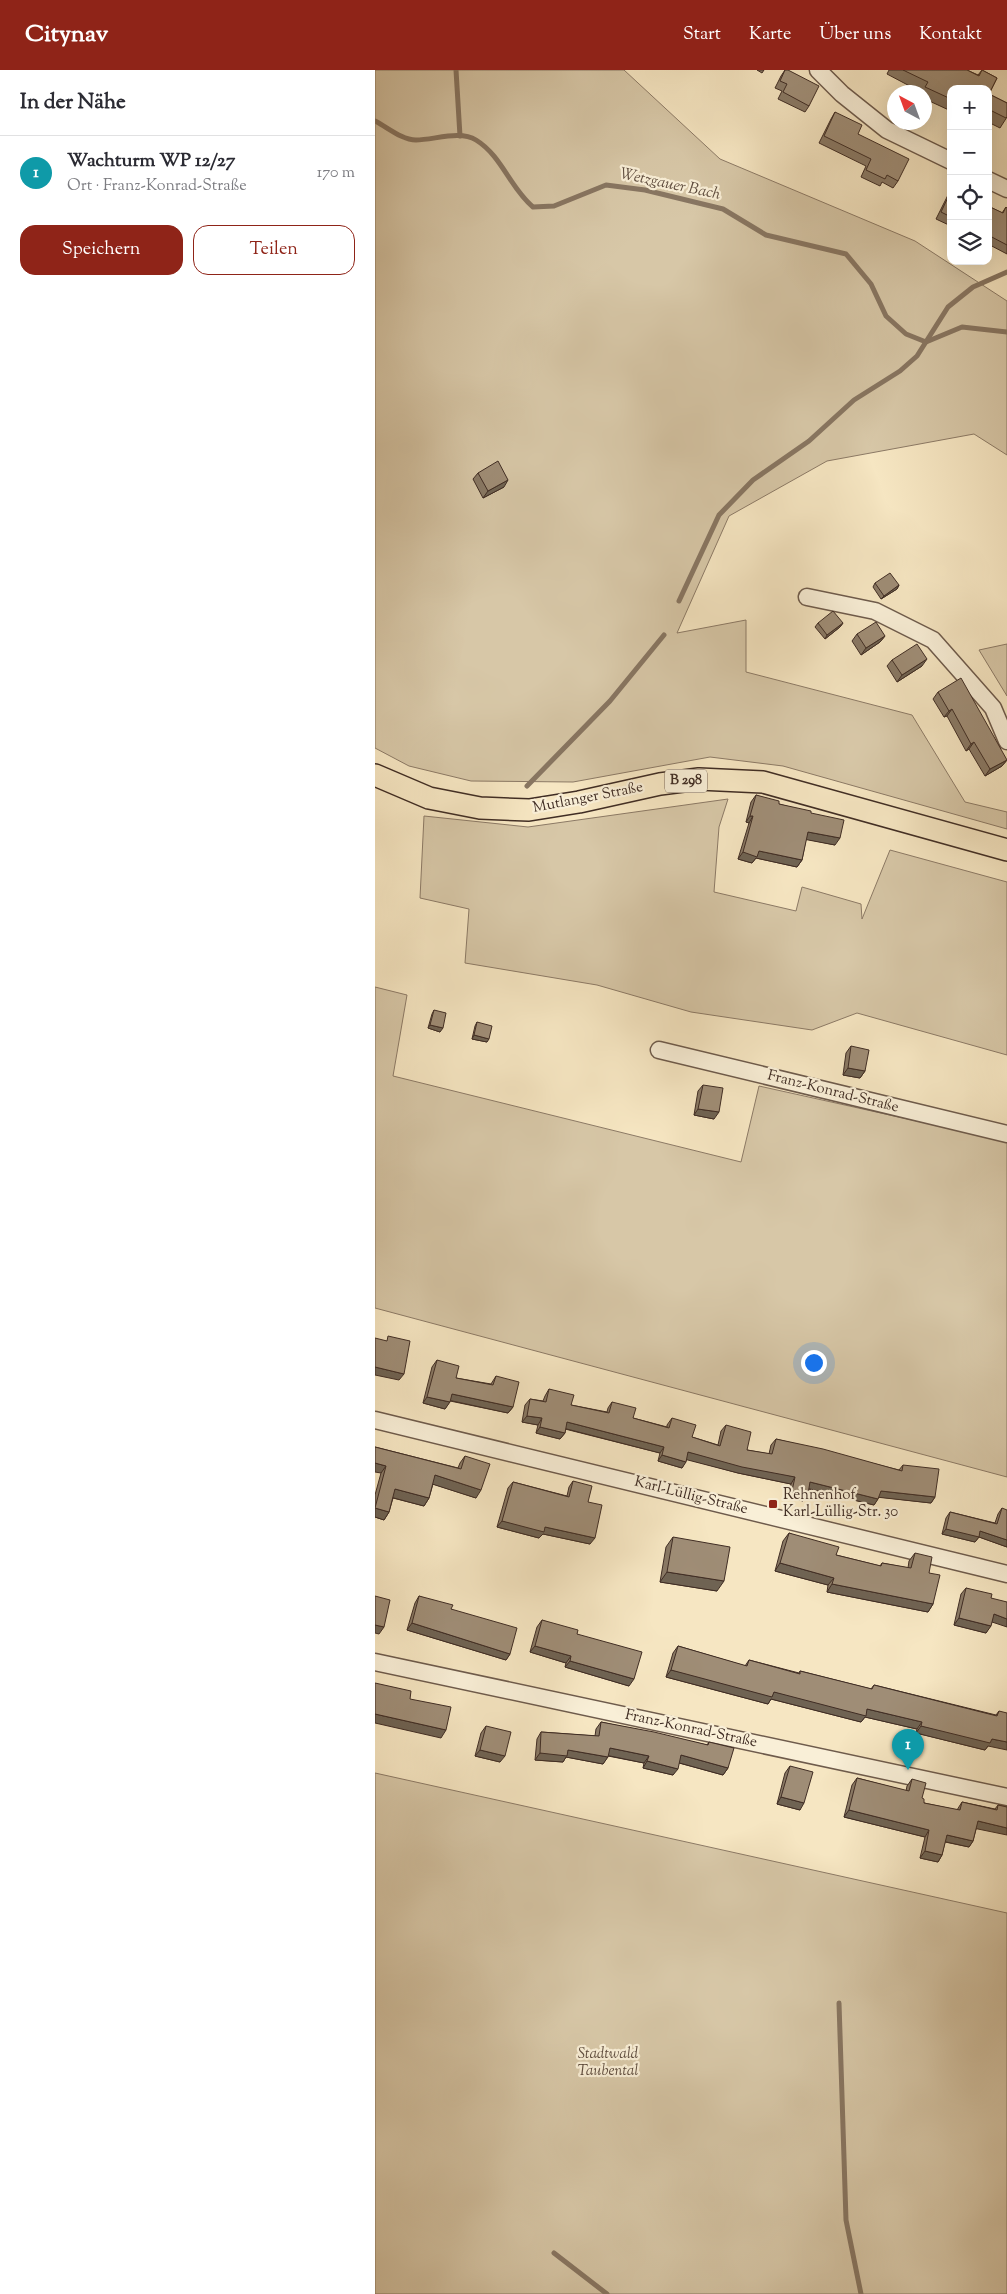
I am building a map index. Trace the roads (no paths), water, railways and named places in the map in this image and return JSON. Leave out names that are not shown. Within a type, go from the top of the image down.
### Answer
[{"type":"main road","name":"Mutlanger Straße","points":[[375,776],[429,798],[480,808],[529,810],[579,802],[660,784],[699,779],[763,782],[1007,850]]},
{"type":"street","points":[[818,70],[842,94],[887,130],[947,159]]},
{"type":"street","points":[[992,182],[1007,189]]},
{"type":"street","points":[[807,597],[875,611],[933,640],[993,708],[1007,741]]},
{"type":"street","name":"Franz-Konrad-Straße","points":[[659,1050],[1007,1134]]},
{"type":"street","name":"Karl-Lüllig-Straße","points":[[375,1420],[1007,1574]]},
{"type":"street","name":"Franz-Konrad-Straße","points":[[375,1662],[1007,1797]]},
{"type":"waterway","points":[[456,70],[460,136]]},
{"type":"waterway","name":"Wetzgauer Bach","points":[[375,121],[400,136],[416,140],[455,136],[470,137],[476,140],[493,155],[518,191],[533,207],[554,206],[606,185],[645,190],[723,209],[766,235],[846,254],[871,284],[886,316],[906,334],[926,342],[962,327],[1007,332]]},
{"type":"waterway","points":[[679,601],[719,515],[753,480],[809,441],[854,400],[900,371],[917,356],[948,307],[973,287],[1007,272]]},
{"type":"waterway","points":[[527,786],[610,701],[664,635]]},
{"type":"waterway","points":[[839,2003],[846,2220],[861,2294]]},
{"type":"waterway","points":[[554,2253],[607,2294]]},
{"type":"place","name":"Rehnenhof Karl-Lüllig-Str. 30","points":[[773,1504]]},
{"type":"place","name":"Wachturm WP 12/27","points":[[908,1770]]},
{"type":"park label","name":"Stadtwald Taubental","points":[[608,2062]]}]
